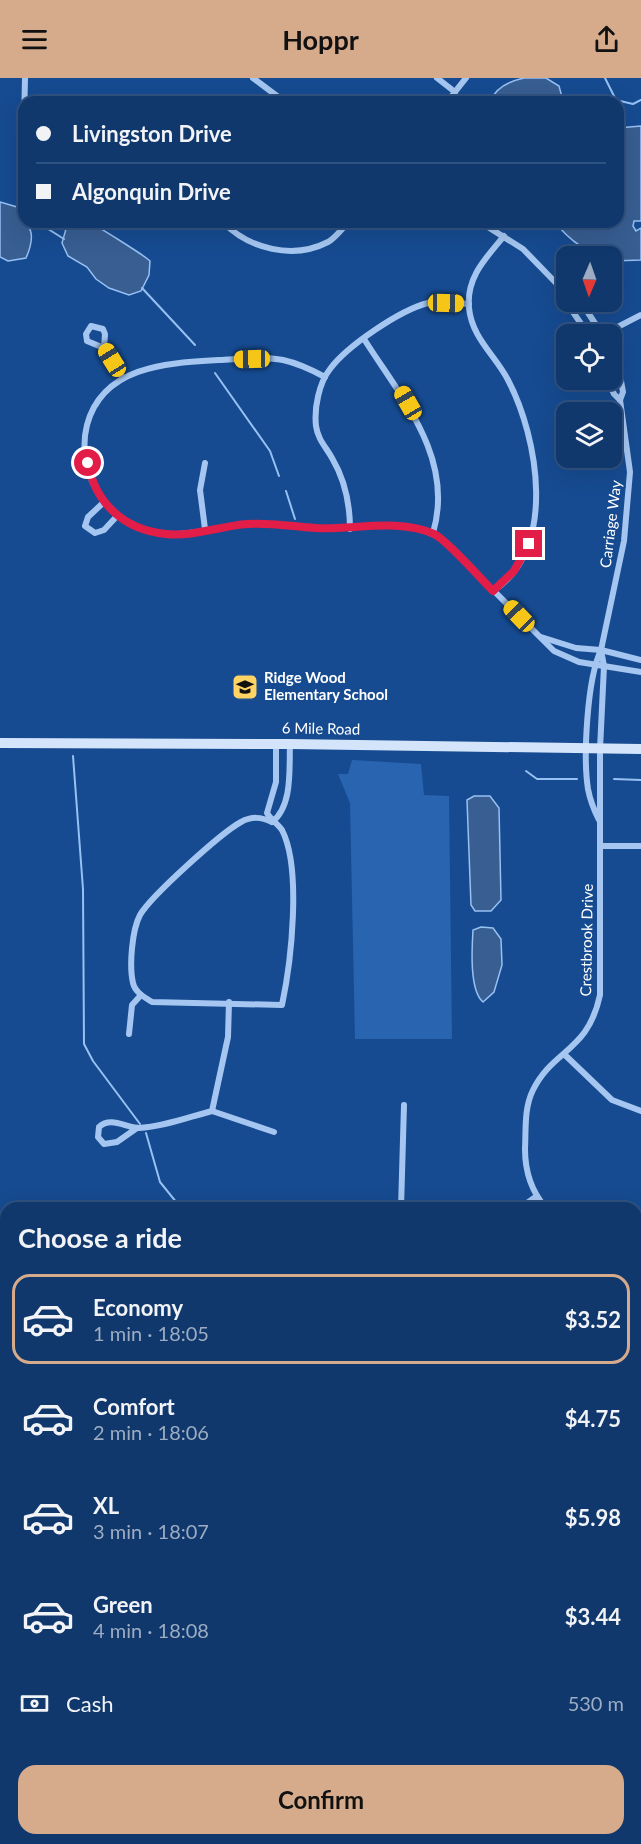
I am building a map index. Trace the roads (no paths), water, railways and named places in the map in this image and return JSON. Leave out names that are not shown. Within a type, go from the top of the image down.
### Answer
[{"type":"street","points":[[25,78],[25,96]]},
{"type":"street","points":[[254,78],[277,96]]},
{"type":"street","points":[[437,78],[455,92]]},
{"type":"street","points":[[452,96],[466,78]]},
{"type":"street","points":[[230,228],[243,239],[256,245],[288,251],[330,241],[343,228]]},
{"type":"street","points":[[490,228],[523,249],[556,283]]},
{"type":"street","points":[[493,591],[514,571],[531,538],[536,504],[534,464],[519,401],[506,376],[472,325],[469,304],[472,282],[480,266],[504,236]]},
{"type":"street","points":[[350,529],[345,486],[331,456],[324,447],[316,424],[318,398],[325,377],[330,368],[364,339],[398,315],[429,303],[469,304]]},
{"type":"street","points":[[622,324],[641,315]]},
{"type":"street","points":[[364,339],[417,418],[434,460],[439,484],[439,514],[433,533]]},
{"type":"street","points":[[104,348],[123,378]]},
{"type":"street","points":[[325,377],[288,361],[268,358],[158,365],[123,378],[101,398],[87,425],[86,449],[90,475],[104,503],[117,516],[146,530],[167,534],[249,524],[350,529],[398,527],[433,533],[444,541],[554,651],[594,665],[641,672]]},
{"type":"street","name":"Carriage Way","points":[[588,749],[594,665],[602,650],[624,541],[630,472],[620,400],[623,393],[622,387]]},
{"type":"street","name":"Carriage Way","points":[[612,390],[620,400]]},
{"type":"street","points":[[205,463],[200,490],[205,530]]},
{"type":"street","points":[[104,503],[88,517],[85,526],[88,531],[95,533],[104,530],[117,516]]},
{"type":"street","points":[[541,637],[576,648],[602,650],[641,660]]},
{"type":"street","name":"Carriage Way","points":[[600,749],[604,666],[602,650]]},
{"type":"street","name":"6 Mile Road","points":[[0,743],[641,749]]},
{"type":"street","points":[[272,822],[267,813],[276,782],[276,744]]},
{"type":"street","points":[[272,822],[280,815],[289,784],[290,744]]},
{"type":"street","name":"Crestbrook Drive","points":[[588,749],[588,788],[600,823]]},
{"type":"street","name":"Crestbrook Drive","points":[[542,1202],[527,1172],[526,1116],[533,1089],[548,1070],[566,1055],[591,1023],[600,995],[600,749]]},
{"type":"street","points":[[261,817],[272,822],[281,828],[291,859],[290,969],[282,1005],[152,1002],[141,995],[133,983],[133,934],[140,915],[202,853],[241,822],[261,817]]},
{"type":"street","points":[[601,846],[641,846]]},
{"type":"street","points":[[129,1034],[132,1005],[141,995]]},
{"type":"street","points":[[212,1111],[228,1037],[229,1002]]},
{"type":"street","points":[[566,1055],[612,1100],[641,1111]]},
{"type":"street","points":[[401,1202],[404,1105]]},
{"type":"street","points":[[137,1128],[113,1144],[104,1144],[98,1137],[99,1127],[108,1122],[137,1128],[172,1122],[212,1111],[274,1132]]},
{"type":"street","points":[[528,1202],[537,1196]]},
{"type":"waterway","points":[[605,78],[614,96]]},
{"type":"waterway","points":[[624,102],[633,104],[641,100]]},
{"type":"waterway","points":[[47,228],[64,239]]},
{"type":"waterway","points":[[142,288],[195,345]]},
{"type":"waterway","points":[[215,373],[270,451],[279,476]]},
{"type":"waterway","points":[[286,491],[295,519]]},
{"type":"waterway","points":[[73,756],[83,889],[84,1044],[93,1061],[140,1124]]},
{"type":"waterway","points":[[526,771],[537,779],[577,779]]},
{"type":"waterway","points":[[614,779],[641,780]]},
{"type":"waterway","points":[[146,1133],[160,1182],[176,1202]]},
{"type":"place","name":"Ridge Wood Elementary School","points":[[245,687]]}]
